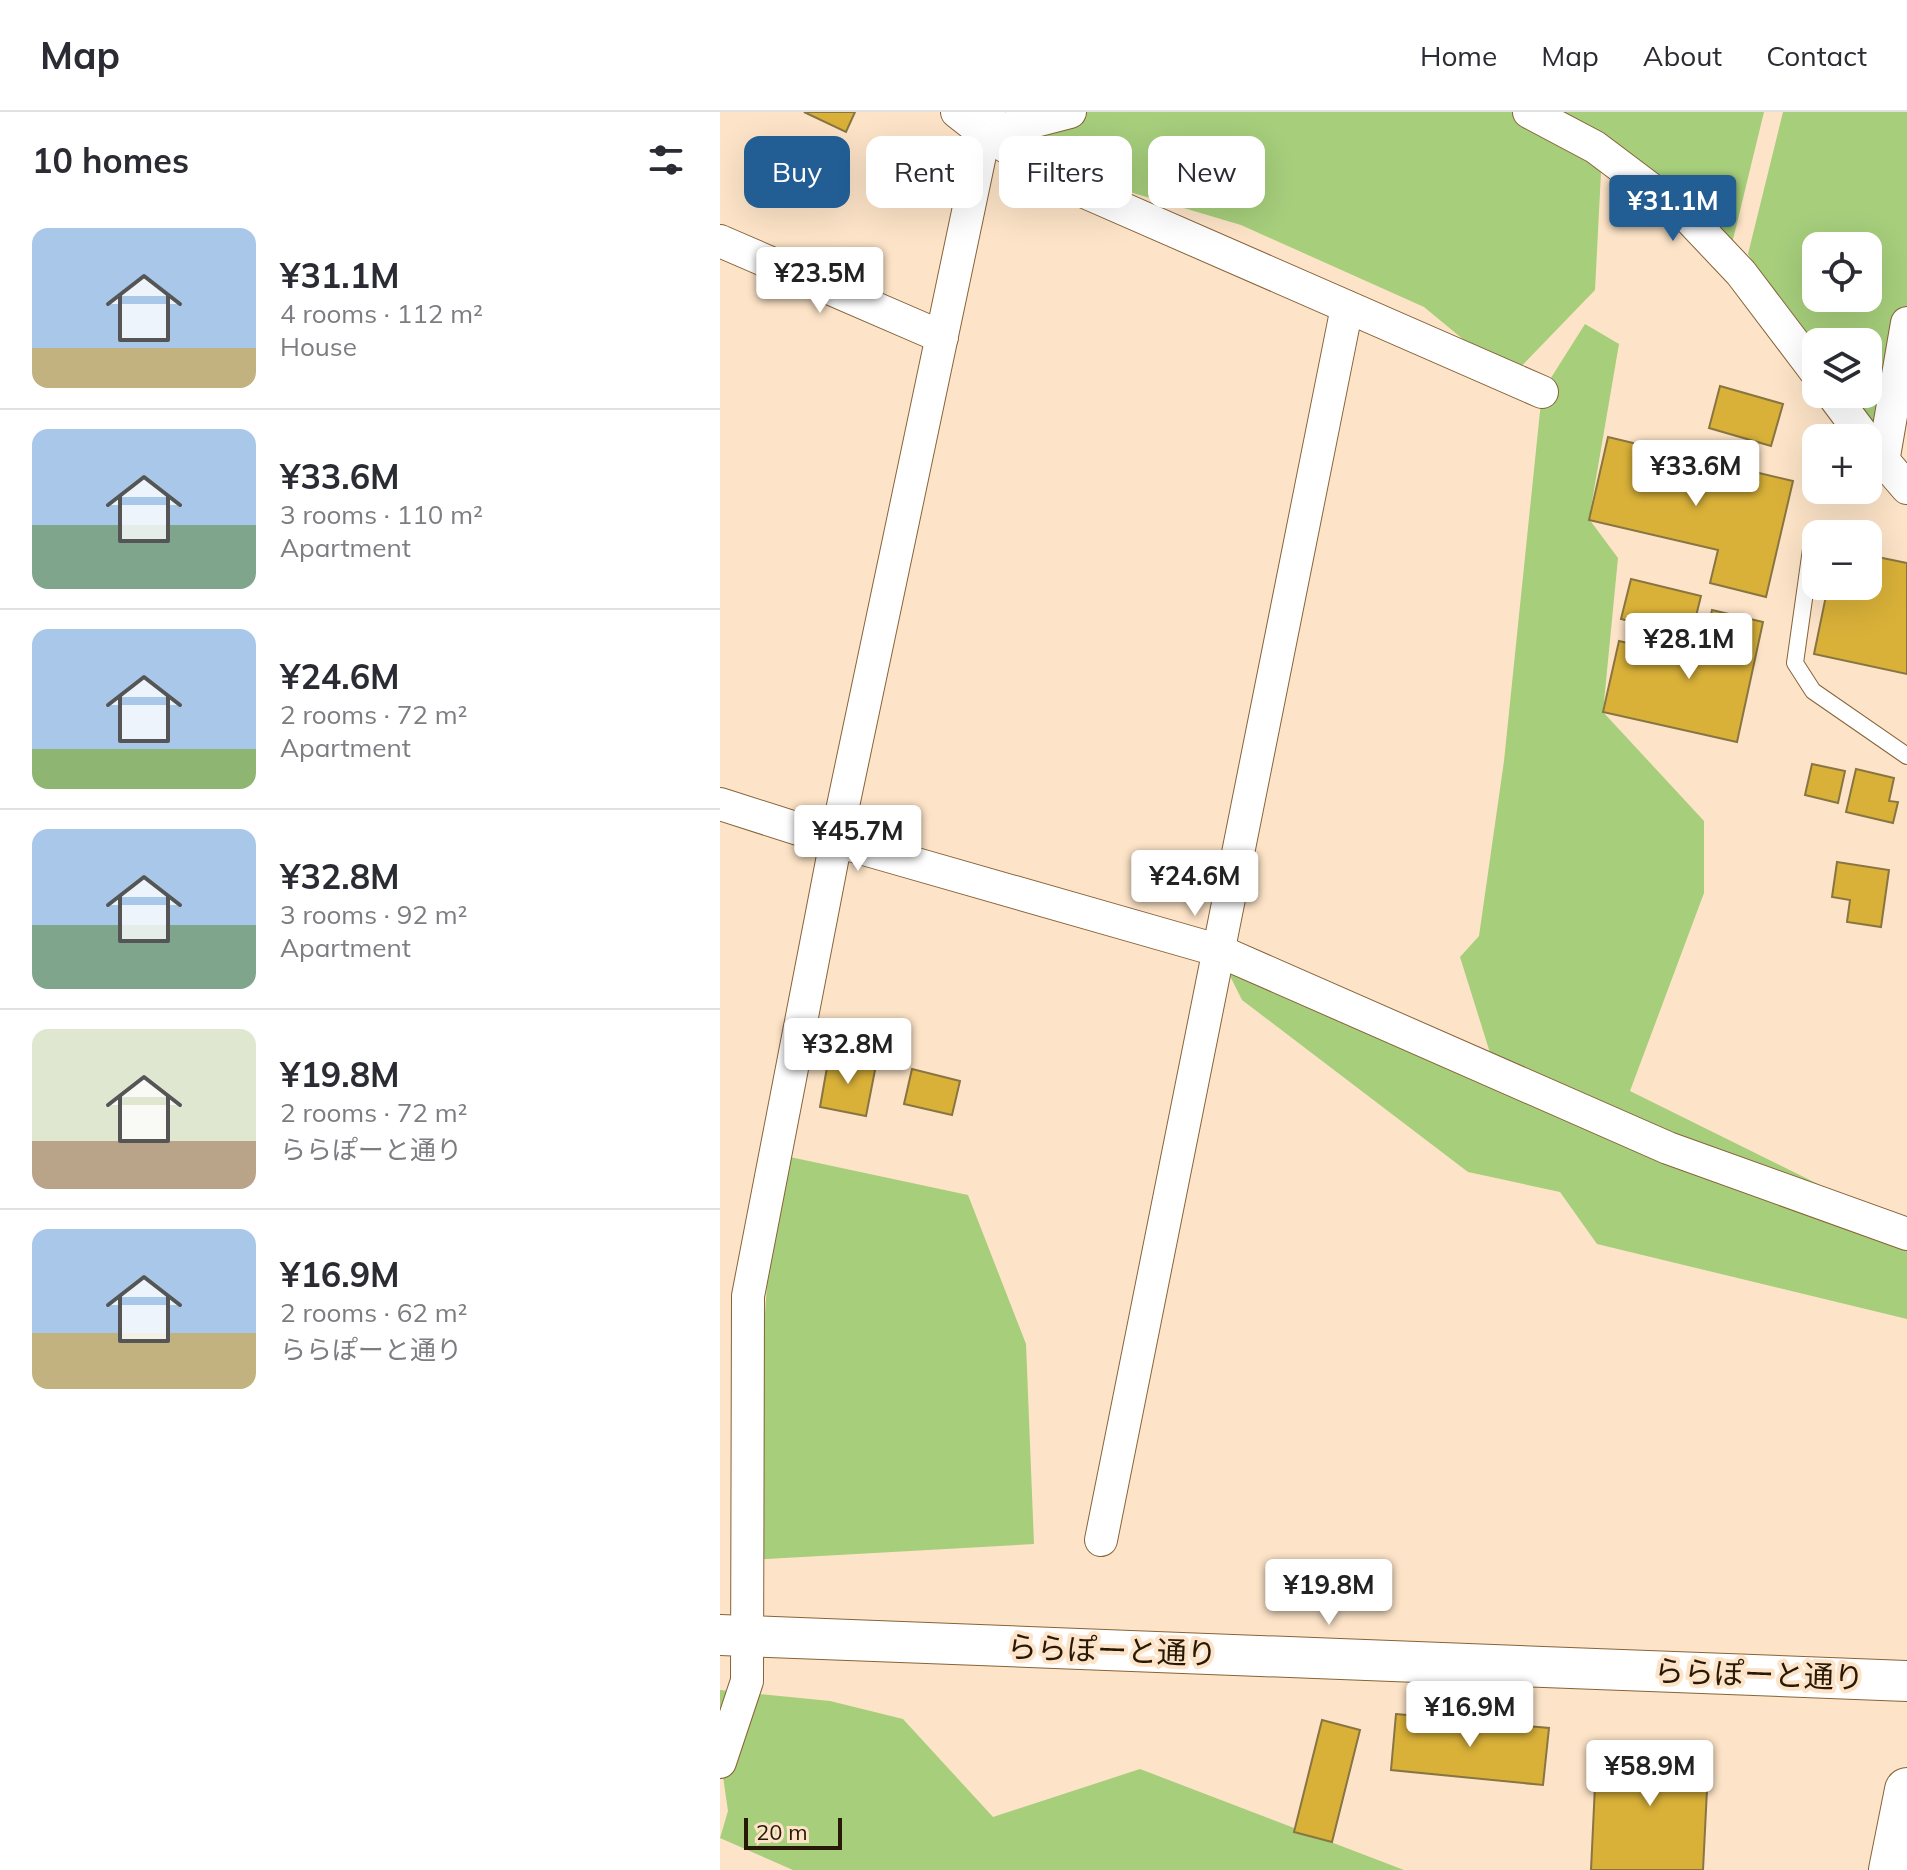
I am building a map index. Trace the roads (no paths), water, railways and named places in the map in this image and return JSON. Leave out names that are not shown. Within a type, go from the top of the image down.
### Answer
[{"type":"main road","points":[[1891,1870],[1907,1790]]},
{"type":"street","points":[[957,112],[987,123],[1071,186],[1542,392]]},
{"type":"street","points":[[987,123],[1070,112]]},
{"type":"street","points":[[1529,112],[1595,147],[1688,217],[1741,273],[1802,354]]},
{"type":"street","points":[[720,1762],[747,1681],[734,1636],[734,1291],[836,841],[987,123]]},
{"type":"street","points":[[720,241],[942,337]]},
{"type":"street","points":[[1101,1540],[1347,307]]},
{"type":"street","points":[[1878,424],[1907,323]]},
{"type":"street","points":[[1843,408],[1855,424]]},
{"type":"street","points":[[1882,459],[1907,488]]},
{"type":"street","points":[[720,804],[836,841],[1217,950],[1668,1148],[1907,1234]]},
{"type":"street","name":"ららぽーと通り","points":[[734,1636],[1907,1681]]},
{"type":"lane","points":[[1804,600],[1795,663],[1813,691],[1907,756]]}]
